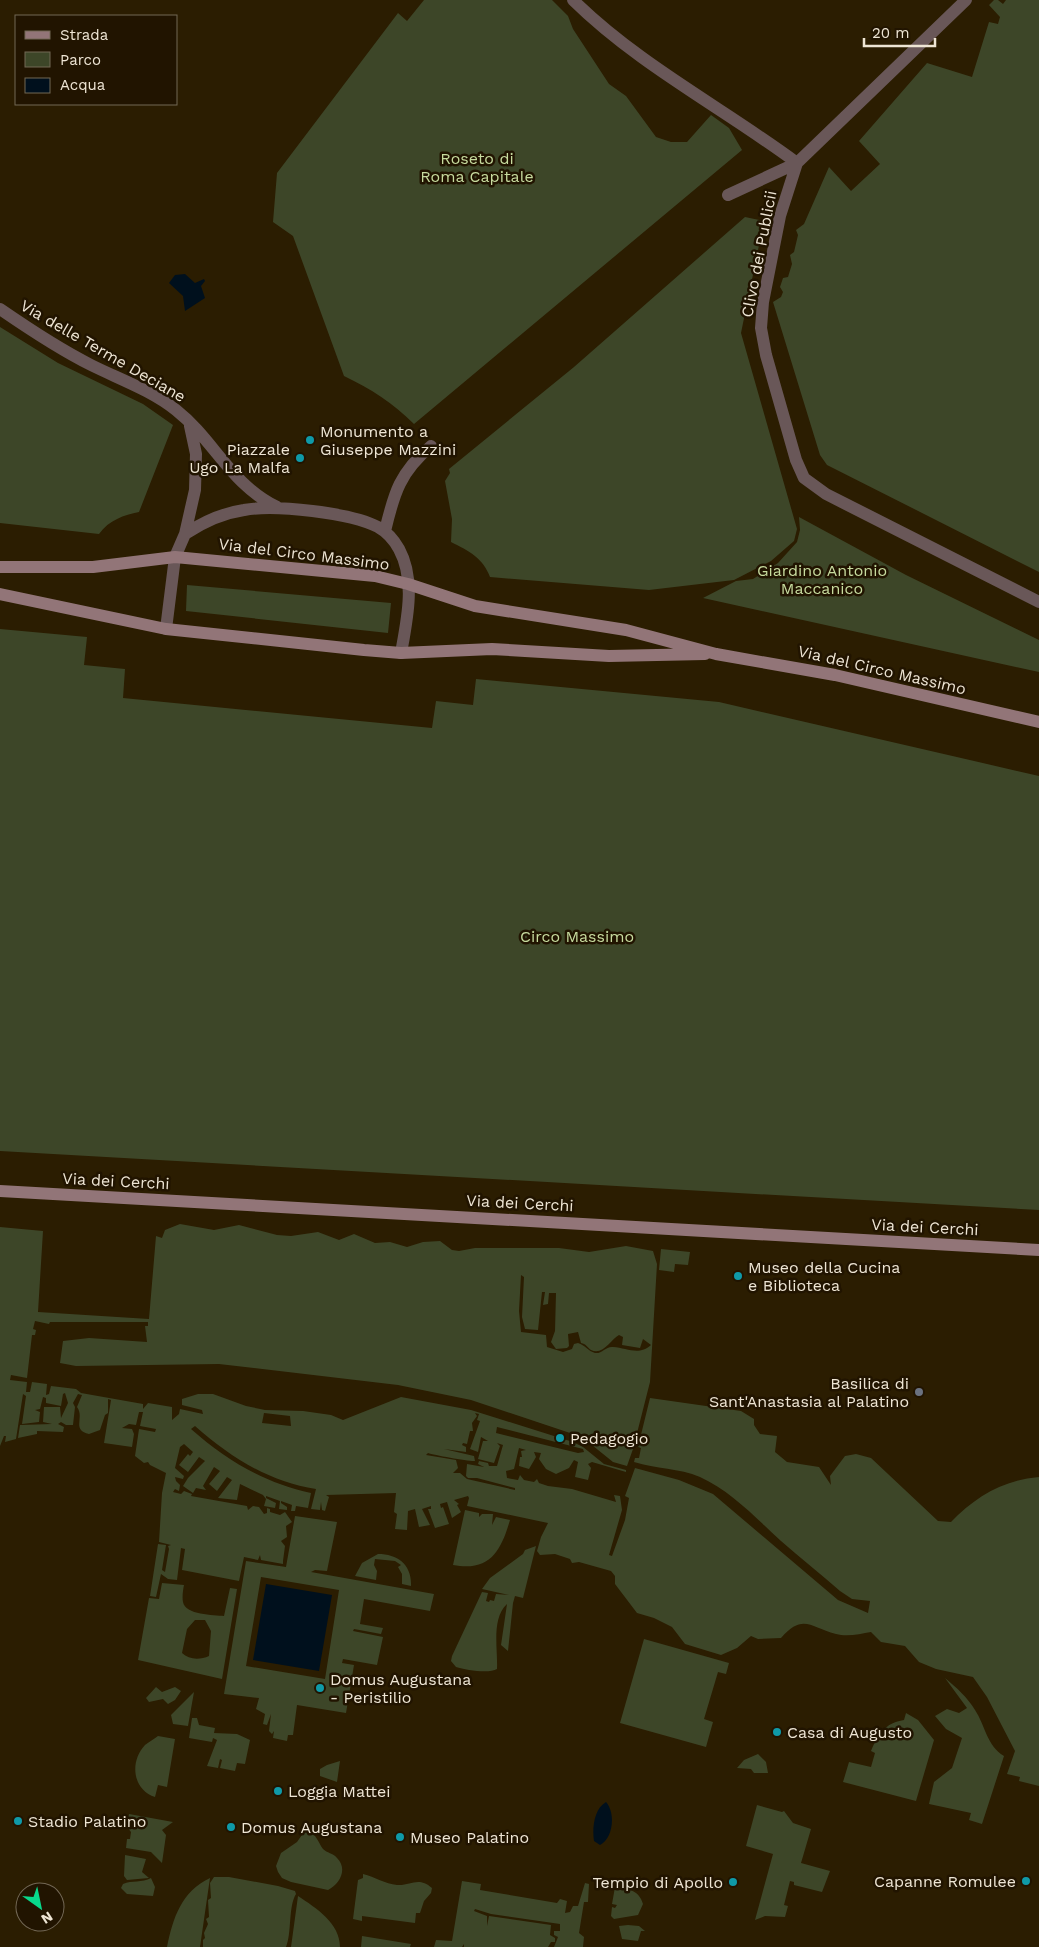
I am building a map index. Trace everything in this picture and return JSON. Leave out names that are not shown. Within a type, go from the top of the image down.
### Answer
[{"type":"main road","name":"Via del Circo Massimo","points":[[0,567],[93,567],[175,558],[374,576],[408,584],[475,606],[626,630],[716,654],[835,675],[1039,722]]},
{"type":"main road","name":"Via del Circo Massimo","points":[[0,594],[166,629],[401,653],[492,650],[609,656],[716,654]]},
{"type":"main road","name":"Via dei Cerchi","points":[[0,1191],[1039,1250]]},
{"type":"street","points":[[573,0],[593,19],[666,75],[797,163]]},
{"type":"street","points":[[728,195],[797,163],[966,0]]},
{"type":"street","name":"Clivo dei Publicii","points":[[797,163],[780,216],[761,317],[766,355],[792,447],[804,478],[832,498],[1039,602]]},
{"type":"street","name":"Via delle Terme Deciane","points":[[0,309],[67,352],[161,399],[188,421]]},
{"type":"street","points":[[188,421],[235,477],[254,494],[277,507]]},
{"type":"street","points":[[166,629],[175,558],[185,534],[192,509],[197,473],[196,454],[188,421]]},
{"type":"street","points":[[385,531],[399,481],[431,446]]},
{"type":"street","points":[[185,534],[217,517],[242,510],[277,507],[347,518],[369,523],[385,531],[402,556],[407,572],[408,616],[401,653]]},
{"type":"green space","name":"Roseto di Roma Capitale","points":[[424,0],[552,0],[568,16],[573,29],[609,84],[626,96],[656,137],[671,142],[687,142],[711,115],[729,128],[742,150],[414,424],[381,397],[344,376],[293,236],[273,222],[277,173],[398,13],[407,21]]},
{"type":"green space","points":[[994,0],[998,0],[1003,4],[1006,0],[1039,0],[1039,572],[827,465],[820,455],[773,302],[781,297],[783,292],[780,287],[783,278],[788,277],[792,264],[790,255],[794,252],[798,235],[796,230],[804,224],[829,167],[851,191],[880,164],[859,141],[927,63],[972,77],[989,22],[998,24],[1000,17],[989,5]]},
{"type":"green space","points":[[745,217],[764,221],[741,333],[797,529],[794,541],[771,561],[734,580],[649,590],[490,577],[479,560],[451,542],[452,519],[445,481],[450,473],[449,469],[574,367]]},
{"type":"green space","points":[[0,327],[58,363],[143,404],[173,425],[139,512],[117,519],[107,525],[99,534],[0,523]]},
{"type":"green space","name":"Giardino Antonio Maccanico","points":[[799,517],[906,575],[1039,640],[1039,672],[703,598],[736,581],[753,579],[778,563],[797,542],[800,530]]},
{"type":"green space","points":[[187,585],[391,603],[388,633],[186,611]]},
{"type":"green space","name":"Circo Massimo","points":[[0,629],[87,637],[84,665],[125,669],[123,698],[432,728],[436,701],[473,705],[476,679],[719,702],[1039,776],[1039,1210],[0,1151]]},
{"type":"green space","points":[[180,1224],[214,1230],[239,1225],[277,1235],[291,1236],[318,1232],[339,1240],[354,1234],[375,1243],[390,1242],[407,1247],[423,1242],[440,1241],[452,1250],[459,1251],[475,1248],[559,1248],[589,1252],[626,1246],[653,1251],[657,1264],[650,1382],[627,1466],[613,1462],[582,1437],[471,1400],[398,1385],[219,1364],[76,1366],[60,1363],[63,1341],[89,1338],[147,1342],[145,1326],[148,1326],[148,1322],[50,1322],[49,1324],[35,1321],[33,1329],[36,1330],[35,1335],[32,1335],[27,1378],[11,1375],[10,1380],[27,1382],[26,1392],[30,1392],[32,1382],[47,1384],[46,1395],[49,1394],[51,1386],[76,1389],[81,1393],[143,1404],[143,1409],[148,1403],[172,1407],[172,1420],[179,1414],[180,1409],[203,1414],[202,1410],[182,1405],[182,1399],[198,1394],[213,1394],[246,1406],[265,1410],[303,1411],[331,1415],[343,1420],[401,1397],[471,1410],[573,1442],[583,1447],[604,1464],[626,1470],[626,1472],[592,1462],[588,1464],[591,1468],[588,1480],[575,1477],[578,1462],[574,1460],[569,1468],[556,1474],[546,1469],[539,1459],[541,1453],[534,1452],[536,1457],[529,1469],[519,1466],[520,1457],[522,1457],[521,1451],[526,1450],[519,1448],[514,1469],[506,1471],[507,1478],[518,1480],[520,1475],[524,1480],[534,1482],[537,1479],[539,1483],[548,1486],[572,1489],[616,1502],[614,1495],[620,1496],[622,1510],[609,1555],[612,1556],[625,1520],[629,1498],[625,1496],[635,1468],[679,1480],[713,1494],[838,1600],[868,1613],[870,1601],[852,1599],[840,1591],[743,1506],[722,1490],[692,1474],[634,1462],[635,1458],[639,1458],[641,1448],[638,1447],[650,1398],[741,1411],[754,1419],[754,1425],[760,1434],[777,1436],[775,1452],[787,1462],[819,1467],[831,1485],[830,1476],[845,1456],[856,1454],[871,1458],[938,1521],[951,1522],[990,1491],[1013,1482],[1039,1477],[1039,1786],[1019,1781],[1020,1777],[1007,1774],[1015,1751],[987,1697],[973,1677],[936,1669],[919,1662],[905,1646],[881,1642],[871,1632],[840,1635],[807,1624],[795,1626],[781,1638],[758,1639],[751,1636],[737,1648],[721,1655],[685,1644],[672,1627],[654,1618],[637,1613],[615,1584],[615,1576],[611,1571],[579,1562],[572,1563],[570,1559],[555,1554],[540,1555],[537,1551],[548,1523],[467,1506],[468,1496],[454,1500],[459,1504],[457,1505],[461,1512],[452,1518],[447,1502],[440,1504],[441,1508],[443,1507],[449,1524],[435,1528],[428,1509],[431,1509],[431,1506],[422,1509],[430,1525],[419,1527],[415,1509],[408,1511],[407,1530],[395,1529],[397,1514],[394,1512],[396,1493],[326,1495],[329,1497],[325,1511],[322,1510],[321,1502],[320,1510],[311,1509],[316,1489],[282,1481],[266,1474],[236,1458],[195,1426],[191,1429],[218,1451],[246,1469],[277,1483],[311,1493],[308,1508],[296,1506],[295,1511],[291,1511],[292,1505],[281,1501],[287,1507],[287,1510],[279,1509],[280,1501],[266,1496],[266,1498],[276,1503],[275,1508],[264,1506],[266,1499],[263,1495],[240,1484],[237,1500],[218,1498],[232,1480],[227,1477],[217,1491],[209,1484],[220,1471],[214,1467],[203,1486],[206,1490],[196,1488],[193,1493],[183,1486],[188,1478],[205,1461],[199,1457],[188,1472],[179,1465],[188,1454],[190,1456],[193,1452],[184,1444],[180,1447],[175,1468],[184,1476],[183,1479],[175,1477],[180,1485],[179,1491],[175,1489],[173,1492],[181,1494],[184,1491],[192,1494],[191,1496],[247,1506],[248,1510],[253,1506],[259,1507],[264,1514],[267,1513],[267,1508],[270,1509],[270,1512],[280,1515],[285,1512],[292,1522],[286,1526],[287,1537],[281,1541],[285,1546],[283,1564],[261,1560],[260,1555],[258,1560],[244,1557],[239,1581],[182,1570],[185,1549],[181,1548],[177,1580],[168,1579],[161,1574],[156,1597],[150,1596],[158,1544],[166,1545],[162,1570],[165,1572],[168,1546],[171,1545],[159,1542],[162,1493],[166,1473],[150,1465],[148,1462],[144,1463],[135,1456],[139,1429],[155,1432],[156,1429],[140,1426],[143,1412],[139,1412],[136,1425],[129,1424],[122,1428],[132,1429],[134,1434],[132,1447],[104,1443],[111,1400],[108,1399],[108,1413],[105,1415],[100,1430],[89,1434],[81,1430],[79,1427],[80,1415],[77,1407],[82,1395],[78,1394],[73,1403],[75,1407],[73,1425],[66,1425],[61,1422],[58,1424],[64,1427],[63,1432],[37,1431],[37,1434],[18,1438],[20,1425],[52,1424],[43,1422],[44,1407],[60,1407],[61,1418],[68,1403],[65,1393],[63,1394],[61,1406],[46,1403],[46,1398],[43,1397],[40,1409],[35,1410],[40,1412],[39,1422],[22,1424],[26,1396],[23,1394],[16,1439],[5,1442],[6,1436],[4,1436],[0,1446],[0,1227],[43,1231],[38,1312],[149,1319],[156,1236],[162,1238],[165,1230]],"holes":[[[521,1275],[524,1277],[522,1317],[525,1329],[538,1330],[542,1292],[545,1292],[543,1305],[548,1304],[549,1293],[556,1293],[555,1331],[551,1342],[556,1349],[567,1348],[569,1346],[568,1334],[578,1332],[581,1343],[595,1351],[603,1349],[619,1335],[623,1337],[622,1345],[640,1348],[643,1339],[651,1345],[637,1351],[611,1347],[595,1353],[578,1343],[574,1344],[572,1349],[563,1352],[547,1347],[546,1335],[521,1332],[519,1311]],[[264,1413],[290,1416],[291,1426],[262,1423]],[[475,1413],[479,1414],[477,1420],[480,1421],[470,1449],[478,1452],[481,1437],[488,1441],[483,1441],[478,1459],[494,1463],[500,1446],[497,1443],[503,1445],[497,1466],[489,1466],[488,1463],[479,1461],[478,1464],[484,1467],[467,1464],[466,1476],[515,1488],[515,1490],[467,1479],[460,1473],[453,1473],[458,1468],[456,1460],[426,1455],[428,1453],[475,1461],[474,1456],[444,1449],[466,1452],[466,1447],[462,1445],[463,1443],[467,1444],[470,1431],[473,1431],[472,1423],[477,1416]],[[497,1427],[583,1449],[584,1452],[578,1453],[496,1433]]]},
{"type":"green space","points":[[661,1249],[690,1252],[688,1265],[675,1264],[674,1272],[659,1270]]},
{"type":"green space","points":[[465,1510],[479,1513],[479,1517],[482,1514],[493,1514],[492,1525],[496,1517],[510,1520],[498,1550],[492,1557],[476,1565],[453,1565]]},
{"type":"green space","points":[[295,1516],[337,1522],[327,1571],[315,1570],[311,1572],[434,1594],[430,1611],[364,1599],[360,1624],[383,1628],[381,1634],[354,1629],[353,1631],[383,1637],[377,1665],[343,1659],[342,1663],[354,1665],[346,1713],[297,1705],[293,1735],[288,1735],[287,1741],[273,1738],[274,1731],[272,1734],[269,1731],[271,1714],[267,1725],[263,1724],[265,1714],[256,1709],[259,1698],[224,1694],[246,1561],[286,1567]],"holes":[[[261,1577],[339,1590],[325,1679],[246,1666]]]},
{"type":"green space","points":[[536,1546],[523,1598],[515,1596],[513,1603],[508,1651],[501,1645],[507,1604],[499,1618],[496,1635],[497,1669],[483,1671],[456,1667],[451,1661],[452,1656],[482,1592],[488,1593],[486,1601],[489,1602],[490,1600],[494,1601],[496,1594],[509,1595],[482,1589],[490,1578],[523,1554],[525,1550]]},
{"type":"green space","points":[[378,1554],[392,1556],[402,1562],[409,1572],[411,1586],[402,1584],[402,1574],[398,1567],[401,1565],[395,1561],[375,1559],[376,1580],[355,1576],[362,1563]]},
{"type":"green space","points":[[162,1583],[184,1585],[183,1602],[189,1610],[200,1614],[224,1616],[230,1588],[237,1589],[222,1679],[138,1660],[149,1598],[159,1599]],"holes":[[[195,1620],[205,1620],[211,1631],[209,1656],[198,1659],[188,1657],[182,1653],[187,1629]]]},
{"type":"green space","points":[[644,1639],[729,1663],[726,1674],[718,1672],[704,1719],[713,1722],[706,1747],[620,1723]]},
{"type":"green space","points":[[945,1678],[969,1701],[990,1741],[998,1752],[1004,1756],[982,1824],[969,1820],[971,1813],[929,1804],[934,1782],[952,1768],[962,1738],[946,1729],[935,1716],[947,1709],[959,1713],[967,1708]]},
{"type":"green space","points":[[156,1687],[162,1692],[175,1687],[181,1691],[175,1700],[168,1704],[163,1699],[149,1702],[146,1698]]},
{"type":"green space","points":[[194,1692],[188,1726],[173,1724],[171,1715]]},
{"type":"green space","points":[[906,1713],[918,1720],[934,1740],[916,1801],[843,1782],[849,1762],[871,1767],[875,1753],[871,1751],[876,1739],[887,1727],[897,1721],[904,1720]]},
{"type":"green space","points":[[192,1718],[197,1718],[199,1725],[215,1728],[214,1733],[237,1734],[250,1740],[245,1764],[237,1763],[235,1771],[220,1768],[222,1760],[220,1759],[218,1768],[207,1766],[217,1740],[213,1738],[212,1742],[189,1738]]},
{"type":"green space","points":[[158,1736],[175,1739],[167,1787],[158,1785],[155,1797],[142,1788],[138,1782],[135,1767],[140,1752],[145,1745]]},
{"type":"green space","points":[[758,1754],[766,1762],[768,1773],[754,1773],[751,1769],[737,1768],[744,1760]]},
{"type":"green space","points":[[340,1761],[337,1782],[320,1776],[320,1769]]},
{"type":"green space","points":[[757,1805],[784,1811],[793,1823],[811,1829],[801,1863],[830,1871],[822,1892],[794,1885],[794,1882],[790,1881],[784,1905],[788,1906],[785,1917],[765,1916],[755,1920],[773,1854],[746,1846]]},
{"type":"green space","points":[[129,1814],[173,1822],[162,1830],[166,1835],[162,1863],[151,1852],[126,1848],[127,1839],[130,1839],[131,1832],[127,1827]]},
{"type":"green space","points":[[308,1831],[315,1837],[323,1849],[337,1858],[342,1867],[339,1880],[328,1890],[291,1882],[282,1878],[278,1872],[276,1866],[281,1853],[297,1842],[304,1832]]},
{"type":"green space","points":[[125,1855],[146,1859],[142,1872],[149,1878],[127,1880],[124,1876]]},
{"type":"green space","points":[[363,1874],[393,1884],[402,1885],[418,1882],[427,1884],[432,1888],[431,1893],[424,1901],[420,1913],[416,1913],[415,1923],[362,1916],[362,1921],[353,1919],[358,1880],[363,1878]]},
{"type":"green space","points":[[214,1877],[229,1877],[295,1891],[286,1947],[203,1947],[204,1933],[208,1924],[206,1919],[209,1917],[210,1883]]},
{"type":"green space","points":[[151,1878],[155,1887],[153,1896],[127,1894],[121,1888],[126,1883]]},
{"type":"green space","points":[[210,1878],[200,1947],[167,1947],[172,1926],[185,1898],[200,1884]]},
{"type":"green space","points":[[462,1881],[481,1884],[480,1890],[557,1903],[560,1899],[567,1901],[565,1913],[570,1912],[573,1906],[578,1906],[585,1883],[589,1884],[588,1902],[584,1902],[579,1933],[584,1937],[583,1947],[554,1947],[558,1937],[554,1935],[554,1931],[560,1931],[560,1924],[491,1914],[475,1909],[474,1911],[487,1916],[487,1926],[489,1916],[551,1925],[550,1935],[555,1938],[555,1942],[551,1942],[548,1947],[464,1947],[464,1944],[462,1947],[434,1947],[436,1940],[452,1941]]},
{"type":"green space","points":[[615,1887],[629,1890],[639,1896],[643,1904],[638,1915],[614,1919],[611,1916],[612,1907],[615,1908],[617,1905],[612,1904]]},
{"type":"green space","points":[[298,1896],[319,1911],[331,1923],[339,1938],[340,1947],[291,1947]]},
{"type":"green space","points":[[619,1926],[639,1926],[645,1931],[641,1931],[638,1941],[622,1939]]},
{"type":"green space","points":[[362,1936],[411,1944],[410,1947],[361,1947]]},
{"type":"water","points":[[185,274],[195,283],[204,279],[205,281],[201,286],[205,298],[185,311],[183,296],[169,283],[175,275]]},
{"type":"water","points":[[266,1584],[332,1595],[319,1671],[253,1660]]},
{"type":"water","points":[[606,1802],[611,1813],[612,1825],[608,1837],[600,1845],[594,1841],[593,1830],[596,1814]]},
{"type":"place","name":"Monumento a Giuseppe Mazzini","points":[[310,440]]},
{"type":"place","name":"Piazzale Ugo La Malfa","points":[[300,458]]},
{"type":"place","name":"Museo della Cucina e Biblioteca","points":[[738,1276]]},
{"type":"place","name":"Basilica di Sant'Anastasia al Palatino","points":[[919,1392]]},
{"type":"place","name":"Pedagogio","points":[[560,1438]]},
{"type":"place","name":"Domus Augustana - Peristilio","points":[[320,1688]]},
{"type":"place","name":"Casa di Augusto","points":[[777,1732]]},
{"type":"place","name":"Loggia Mattei","points":[[278,1791]]},
{"type":"place","name":"Stadio Palatino","points":[[18,1821]]},
{"type":"place","name":"Domus Augustana","points":[[231,1827]]},
{"type":"place","name":"Museo Palatino","points":[[400,1837]]},
{"type":"place","name":"Capanne Romulee","points":[[1026,1881]]},
{"type":"place","name":"Tempio di Apollo","points":[[733,1882]]}]
